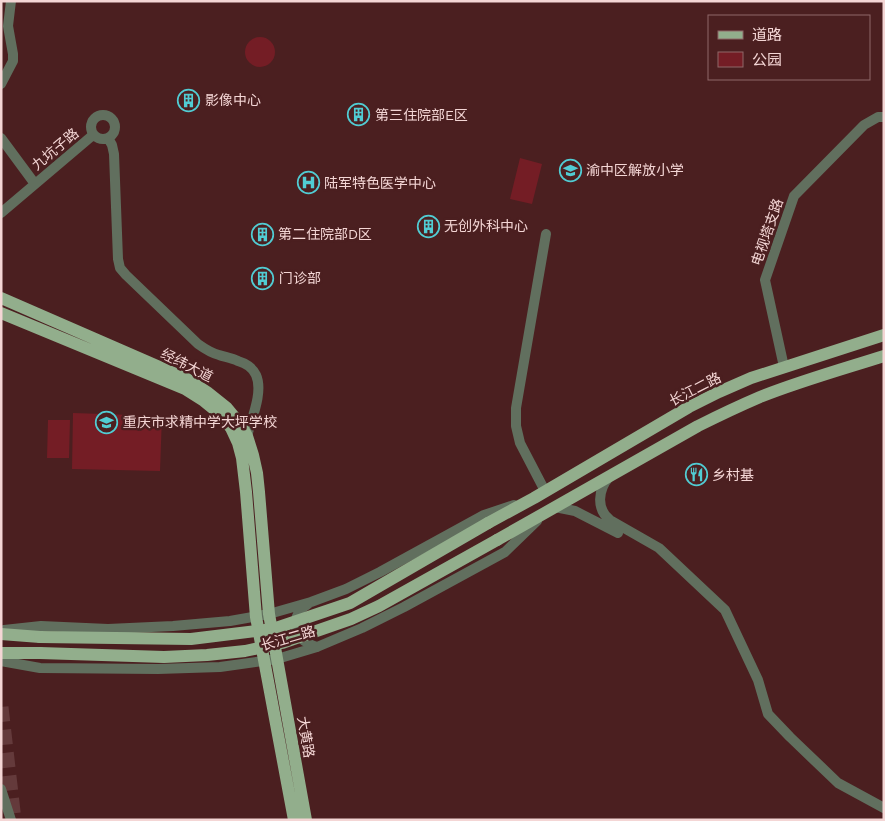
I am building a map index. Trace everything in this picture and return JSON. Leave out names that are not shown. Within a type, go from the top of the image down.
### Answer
[{"type":"main road","name":"经纬大道","points":[[1,298],[187,379],[227,408],[241,425],[247,436],[257,473],[271,660]]},
{"type":"main road","name":"经纬大道","points":[[1,313],[185,389],[220,414],[231,428],[238,442],[242,458],[256,617],[271,660]]},
{"type":"main road","name":"长江二路","points":[[1,632],[40,637],[192,639],[273,629],[350,604],[689,407],[751,378],[884,335]]},
{"type":"main road","name":"长江二路","points":[[1,653],[164,657],[198,656],[245,651],[282,643],[351,619],[379,606],[698,426],[730,410],[790,386],[884,356]]},
{"type":"main road","name":"大黄路","points":[[271,660],[294,820]]},
{"type":"main road","name":"大黄路","points":[[271,660],[306,820]]},
{"type":"street","points":[[1,84],[13,62],[8,26],[11,1]]},
{"type":"street","points":[[106,115],[115,123],[114,132],[108,138],[100,139],[93,135],[90,128],[92,121],[97,116],[106,115]]},
{"type":"street","name":"电视塔支路","points":[[784,367],[765,280],[794,196],[864,125],[878,117],[884,117]]},
{"type":"street","name":"九坑子路","points":[[1,213],[93,135]]},
{"type":"street","name":"九坑子路","points":[[1,138],[34,184]]},
{"type":"street","points":[[108,138],[114,154],[118,259],[120,268],[198,344],[218,355],[244,364],[256,375],[258,395],[242,458]]},
{"type":"street","points":[[545,491],[520,443],[516,426],[516,408],[546,234]]},
{"type":"street","points":[[610,476],[600,494],[601,506],[606,517],[654,544],[725,610],[758,680],[768,714],[838,783],[884,808]]},
{"type":"street","name":"长江二路","points":[[1,632],[41,626],[108,629],[173,626],[230,621],[269,614],[311,602],[346,588],[380,572],[484,515],[534,498]]},
{"type":"street","points":[[550,510],[567,508],[584,514],[676,564]]},
{"type":"street","name":"长江二路","points":[[1,661],[40,668],[158,670],[220,667],[271,660],[317,647],[362,628],[404,607],[506,552],[550,510]]},
{"type":"street","points":[[311,602],[301,609],[296,618],[295,627],[300,638],[317,647]]},
{"type":"street","points":[[1,789],[11,820]]},
{"type":"green space","points":[[260,37],[271,41],[275,52],[271,63],[260,67],[249,63],[245,52],[249,41]]},
{"type":"green space","points":[[520,158],[542,164],[532,204],[510,199]]},
{"type":"green space","points":[[73,413],[162,416],[160,471],[72,469]]},
{"type":"green space","points":[[48,420],[70,420],[69,458],[47,458]]},
{"type":"tunnel","points":[[1,707],[14,820]]},
{"type":"place","name":"影像中心","points":[[189,100]]},
{"type":"place","name":"第三住院部E区","points":[[359,115]]},
{"type":"place","name":"渝中区解放小学","points":[[570,170]]},
{"type":"place","name":"陆军特色医学中心","points":[[308,183]]},
{"type":"place","name":"无创外科中心","points":[[428,226]]},
{"type":"place","name":"第二住院部D区","points":[[262,234]]},
{"type":"place","name":"门诊部","points":[[263,278]]},
{"type":"place","name":"重庆市求精中学大坪学校","points":[[107,422]]},
{"type":"place","name":"乡村基","points":[[696,475]]}]
